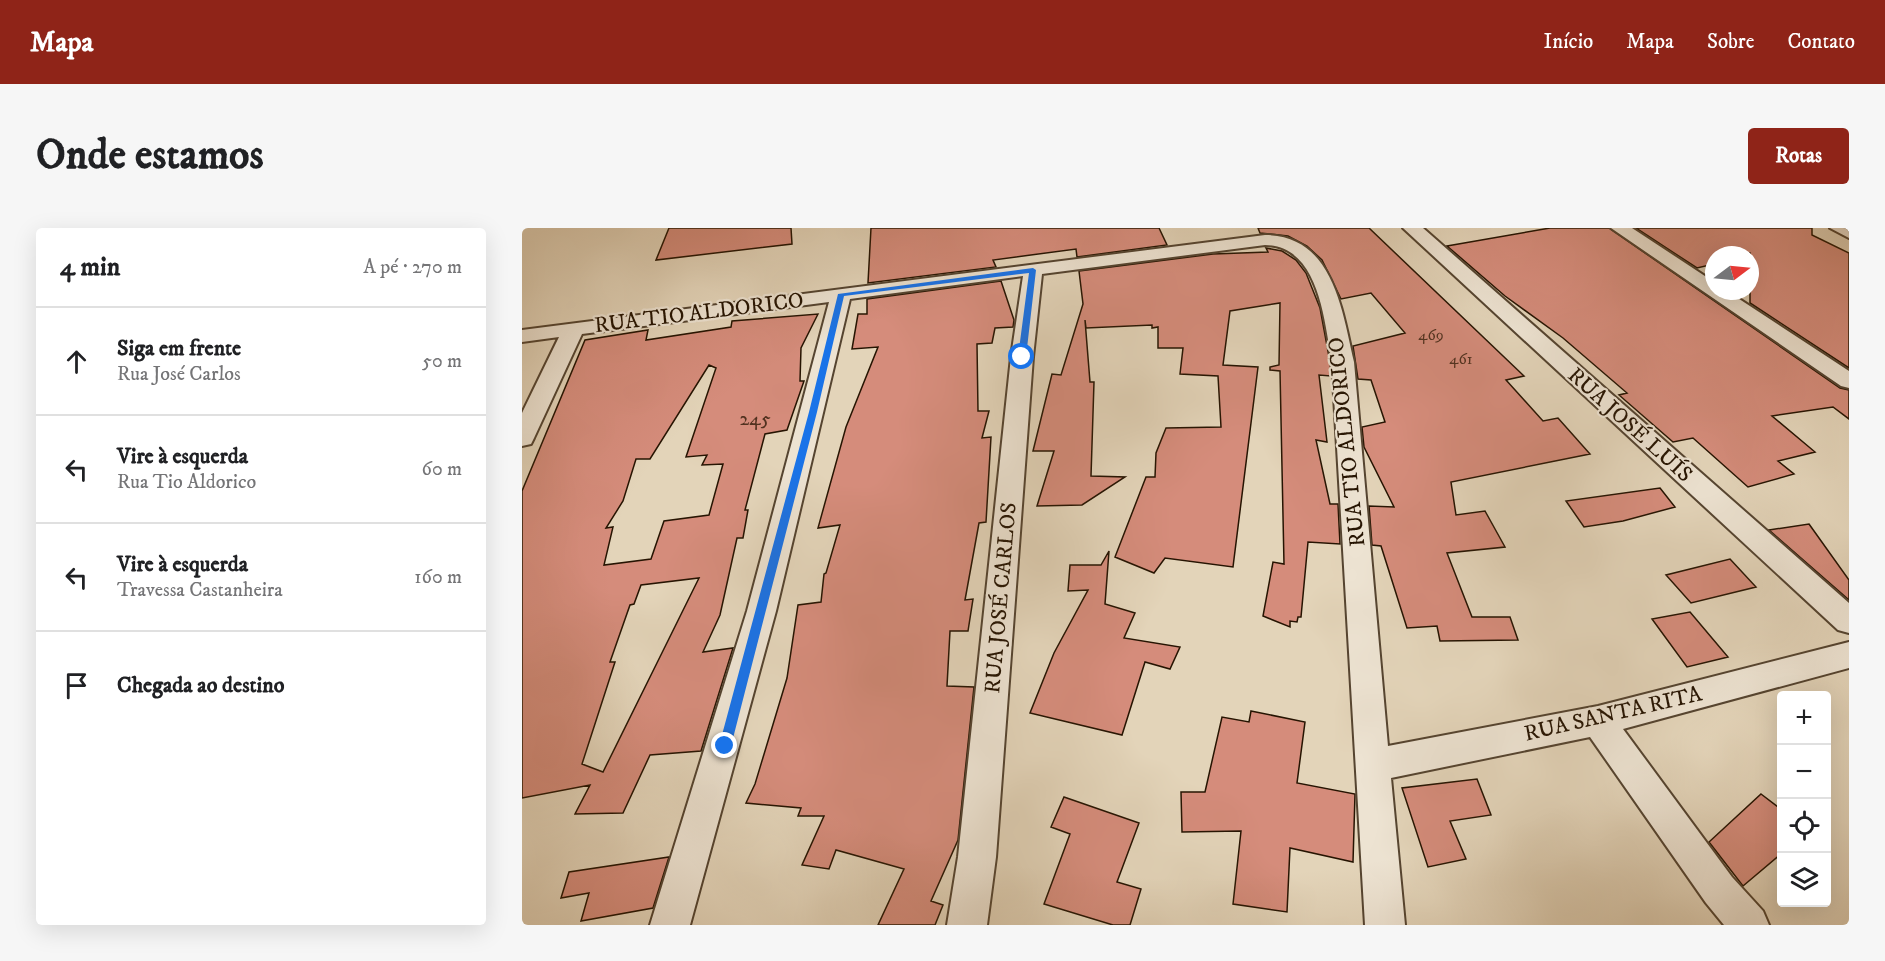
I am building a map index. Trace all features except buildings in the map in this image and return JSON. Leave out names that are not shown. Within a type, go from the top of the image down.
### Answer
[{"type":"street","name":"RUA JOSÉ LUÍS","points":[[1412,228],[1849,621]]},
{"type":"street","points":[[1620,228],[1705,285]]},
{"type":"street","points":[[1839,228],[1849,233]]},
{"type":"street","name":"RUA TIO ALDORICO","points":[[522,336],[1263,240],[1291,244],[1299,249],[1317,268],[1330,302],[1343,362],[1375,765],[1385,925]]},
{"type":"street","name":"RUA JOSÉ CARLOS","points":[[967,925],[977,857],[1022,357],[1033,270]]},
{"type":"street","points":[[670,925],[725,746],[813,412],[841,294]]},
{"type":"street","points":[[1728,300],[1849,381]]},
{"type":"street","points":[[522,438],[574,329]]},
{"type":"street","name":"RUA SANTA RITA","points":[[1375,765],[1598,721],[1849,655]]},
{"type":"street","points":[[1598,721],[1719,890],[1749,925]]},
{"type":"route","points":[[725,746],[813,412],[841,294],[1033,270],[1022,357]]}]
